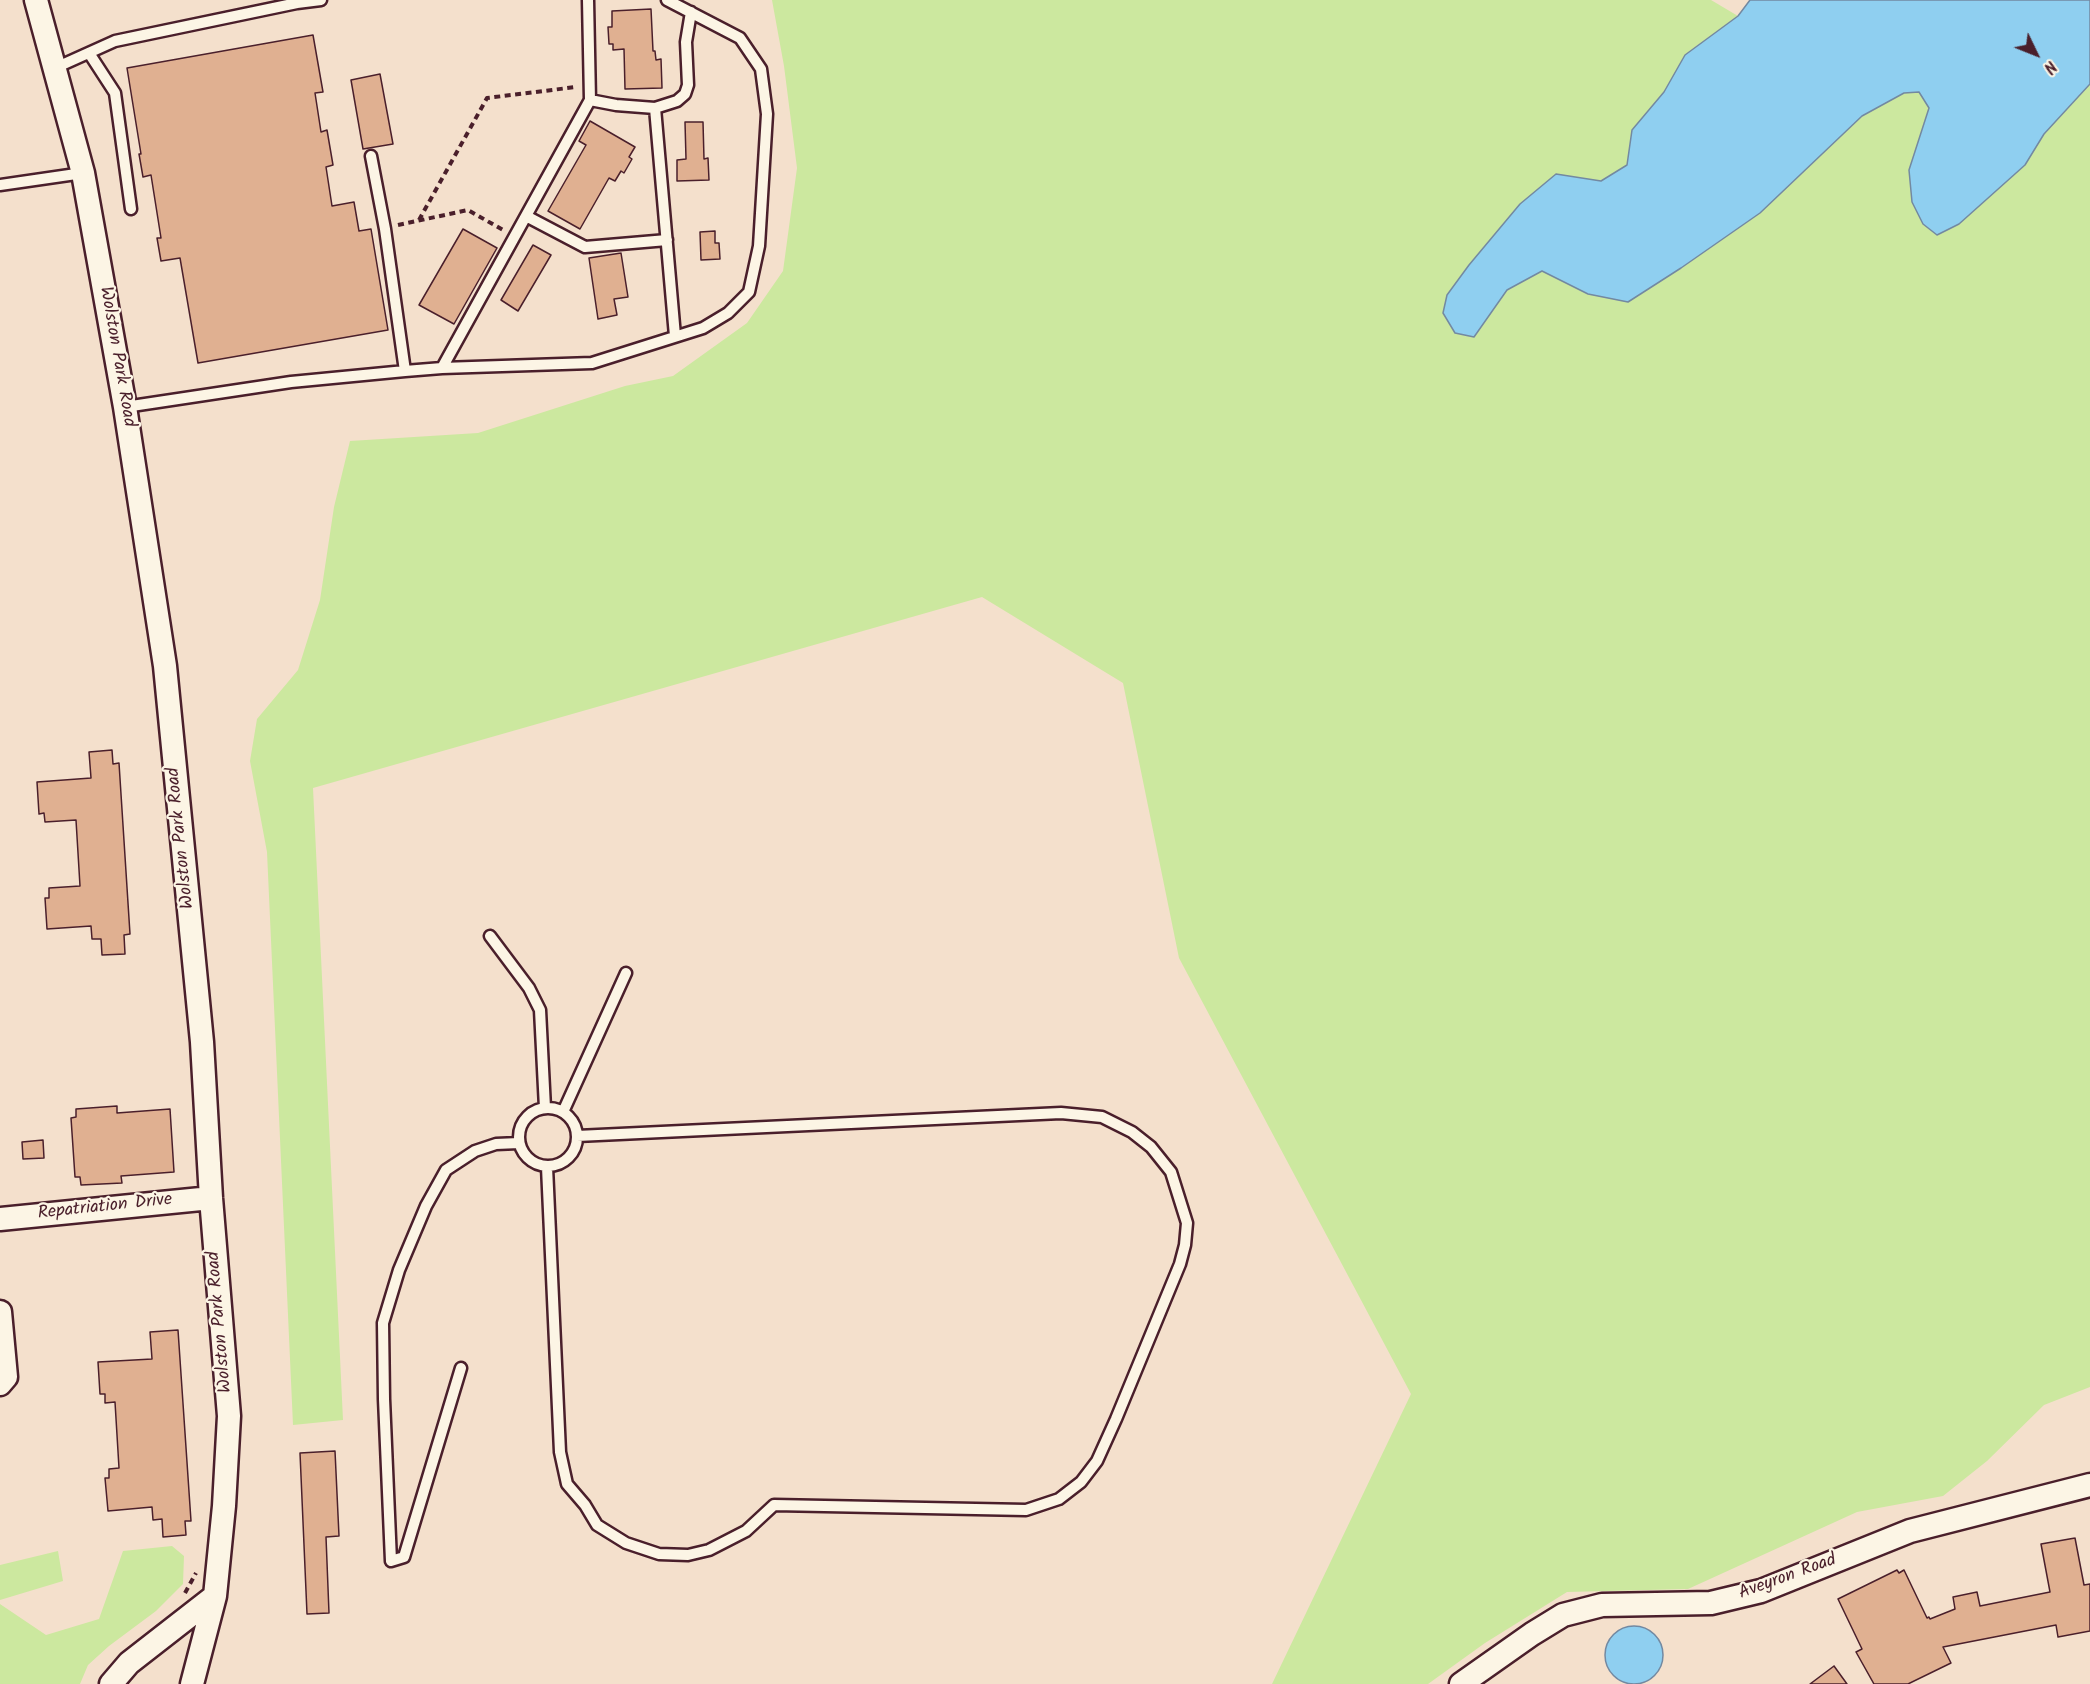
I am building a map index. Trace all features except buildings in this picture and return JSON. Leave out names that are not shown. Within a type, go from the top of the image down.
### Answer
[{"type":"street","name":"Wolston Park Road","points":[[36,0],[83,173],[125,407],[165,666],[202,1042],[228,1416],[224,1506],[214,1596],[192,1684]]},
{"type":"street","name":"Repatriation Drive","points":[[0,1220],[211,1197]]},
{"type":"street","points":[[0,1312],[6,1377],[0,1384]]},
{"type":"street","name":"Aveyron Road","points":[[1461,1684],[1532,1634],[1563,1616],[1602,1605],[1711,1603],[1761,1591],[1910,1532],[2090,1485]]},
{"type":"street","points":[[111,1684],[129,1663],[214,1596]]},
{"type":"lane","points":[[55,68],[115,41],[321,0]]},
{"type":"lane","points":[[442,368],[590,100],[588,0]]},
{"type":"lane","points":[[125,407],[291,382],[405,371],[592,363],[703,328],[728,313],[749,292],[759,246],[767,114],[761,69],[740,38],[667,0]]},
{"type":"lane","points":[[590,100],[655,108],[677,101],[685,94],[688,85],[686,42],[691,12]]},
{"type":"lane","points":[[89,53],[115,93],[130,208]]},
{"type":"lane","points":[[655,108],[675,336]]},
{"type":"lane","points":[[371,156],[405,371]]},
{"type":"lane","points":[[0,185],[83,173]]},
{"type":"lane","points":[[526,216],[585,247],[667,240]]},
{"type":"lane","points":[[490,936],[529,988],[540,1010],[544,1108]]},
{"type":"lane","points":[[563,1112],[626,973]]},
{"type":"lane","points":[[544,1108],[563,1112],[570,1118],[577,1136],[572,1154],[565,1161],[547,1167],[529,1160],[522,1152],[519,1143],[522,1124],[535,1111],[544,1108]]},
{"type":"lane","points":[[547,1167],[560,1452],[567,1484],[585,1504],[597,1525],[626,1543],[659,1554],[688,1555],[709,1550],[746,1531],[774,1505],[1026,1510],[1059,1499],[1081,1482],[1097,1461],[1159,1316],[1180,1264],[1185,1245],[1187,1223],[1171,1173],[1151,1147],[1132,1132],[1102,1117],[1061,1113],[577,1136]]},
{"type":"lane","points":[[461,1368],[404,1557],[391,1560],[383,1323],[399,1270],[426,1206],[446,1170],[475,1151],[496,1144],[519,1143]]},
{"type":"path","points":[[419,220],[487,98],[576,87],[590,100]]},
{"type":"path","points":[[384,229],[468,210],[514,237]]},
{"type":"path","points":[[182,1598],[198,1571]]},
{"type":"green space","points":[[772,0],[1711,0],[1738,16],[1685,55],[1664,92],[1632,130],[1627,165],[1601,181],[1556,174],[1474,337],[1507,290],[1542,271],[1588,294],[1628,302],[1760,213],[1862,116],[1904,93],[1919,92],[1929,108],[1909,170],[2025,165],[2044,134],[2090,84],[2090,1387],[2044,1405],[1987,1461],[1943,1496],[1857,1512],[1688,1589],[1567,1592],[1485,1643],[1428,1684],[1272,1684],[1411,1394],[1179,958],[1123,683],[982,597],[313,788],[343,1420],[293,1425],[267,852],[250,761],[257,719],[298,670],[320,600],[334,507],[350,441],[478,433],[625,386],[673,376],[747,323],[783,271],[797,168],[784,66]]},
{"type":"green space","points":[[172,1546],[184,1556],[183,1584],[156,1611],[109,1646],[88,1665],[80,1684],[0,1684],[0,1604],[46,1635],[99,1619],[123,1551]]},
{"type":"green space","points":[[58,1551],[63,1581],[0,1600],[0,1565]]},
{"type":"water","points":[[1750,0],[2090,0],[2090,84],[2044,134],[2025,165],[1959,224],[1937,235],[1923,224],[1912,202],[1909,170],[1929,108],[1919,92],[1904,93],[1862,116],[1760,213],[1628,302],[1588,294],[1542,271],[1507,290],[1474,337],[1455,333],[1443,313],[1447,295],[1520,204],[1556,174],[1601,181],[1627,165],[1632,130],[1664,92],[1685,55],[1738,16]]},
{"type":"water","points":[[1628,1626],[1640,1626],[1655,1634],[1663,1649],[1663,1661],[1655,1676],[1640,1684],[1628,1684],[1613,1676],[1605,1661],[1605,1649],[1613,1634]]}]
